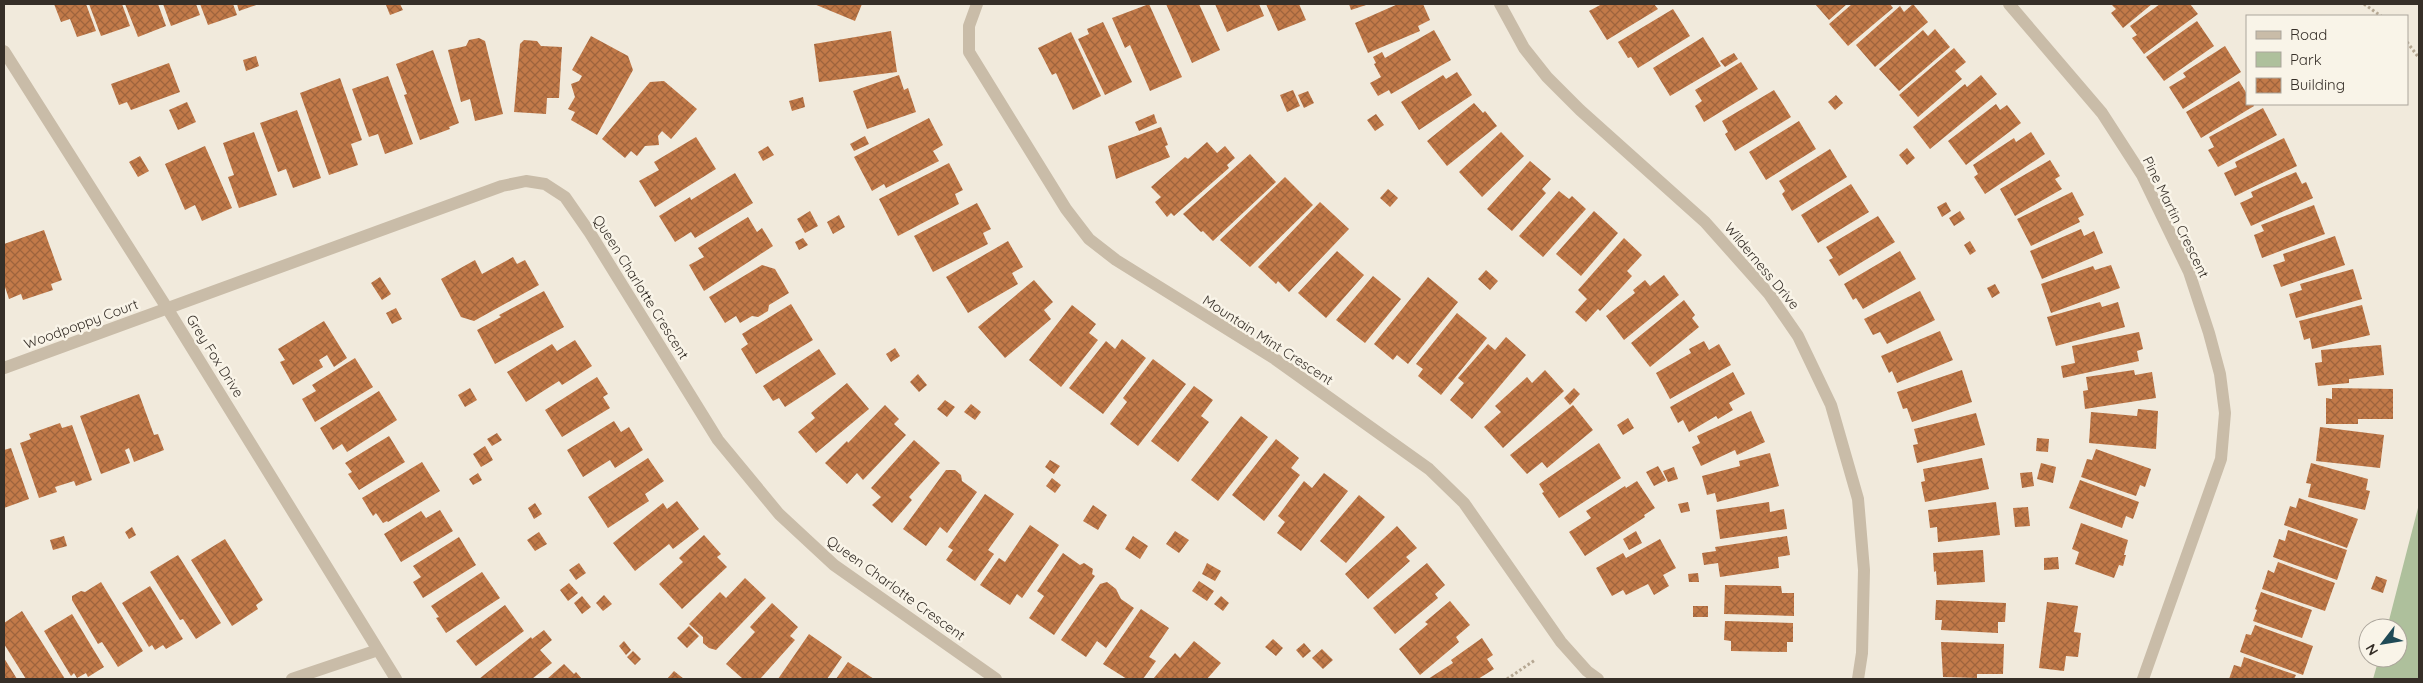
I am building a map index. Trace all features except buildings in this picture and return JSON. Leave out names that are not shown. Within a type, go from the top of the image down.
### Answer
[{"type":"street","name":"Mountain Mint Crescent","points":[[977,4],[969,26],[970,52],[1066,209],[1089,239],[1116,260],[1275,360],[1429,469],[1464,503],[1562,642],[1587,671],[1598,679]]},
{"type":"street","name":"Wilderness Drive","points":[[1500,4],[1524,48],[1547,77],[1580,110],[1705,222],[1769,294],[1798,336],[1831,405],[1858,500],[1864,570],[1862,652],[1858,679]]},
{"type":"street","name":"Pine Martin Crescent","points":[[2009,4],[2102,113],[2142,176],[2189,272],[2210,333],[2220,374],[2225,413],[2221,458],[2143,679]]},
{"type":"street","name":"Grey Fox Drive","points":[[4,51],[167,308],[396,679]]},
{"type":"street","name":"Queen Charlotte Crescent","points":[[167,308],[502,186],[526,181],[545,184],[565,197],[590,233],[718,440],[779,514],[834,565],[996,679]]},
{"type":"street","name":"Woodpoppy Court","points":[[4,368],[167,308]]},
{"type":"street","points":[[292,679],[378,650]]},
{"type":"path","points":[[2364,4],[2380,15]]},
{"type":"path","points":[[2408,43],[2419,58]]},
{"type":"path","points":[[1507,679],[1535,660]]},
{"type":"green space","points":[[2419,504],[2419,679],[2373,679],[2376,668],[2408,668],[2408,618],[2390,618]]}]
